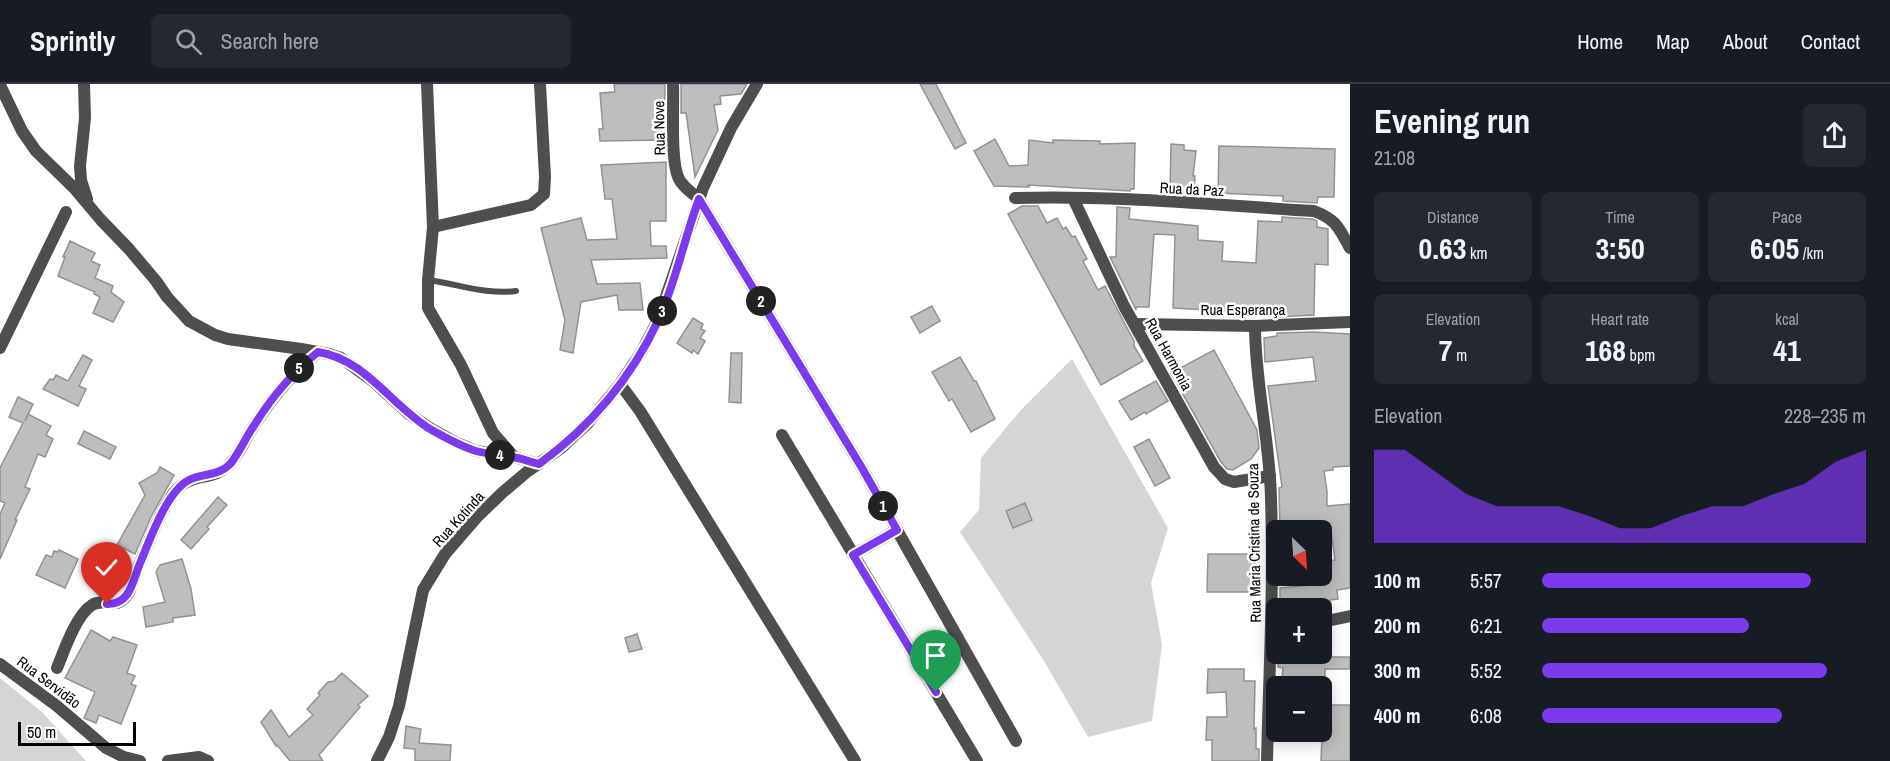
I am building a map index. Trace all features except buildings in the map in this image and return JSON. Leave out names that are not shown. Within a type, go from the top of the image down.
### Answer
[{"type":"street","points":[[84,84],[86,103],[81,151],[81,180],[89,206]]},
{"type":"street","points":[[427,84],[433,228],[428,308],[461,365],[493,433],[514,457]]},
{"type":"street","points":[[433,228],[531,205],[544,194],[540,84]]},
{"type":"street","name":"Rua Nove","points":[[673,84],[675,164],[679,178],[686,188],[699,199],[862,468],[1016,741]]},
{"type":"street","name":"Rua Kotinda","points":[[378,761],[399,706],[423,590],[445,554],[477,517],[503,492],[561,448],[588,423],[620,384],[642,351],[658,320],[699,199],[731,128],[757,84]]},
{"type":"street","points":[[0,85],[30,144],[129,249],[189,321],[228,339],[335,356],[355,367],[428,428],[476,451],[514,457],[539,464]]},
{"type":"street","name":"Rua da Paz","points":[[1015,198],[1073,198],[1314,212],[1329,217],[1350,248]]},
{"type":"street","name":"Rua Harmonia","points":[[1073,198],[1124,306],[1214,467],[1225,479],[1234,482],[1270,476]]},
{"type":"street","points":[[0,348],[66,212]]},
{"type":"street","name":"Rua Esperança","points":[[1136,324],[1255,326],[1350,322]]},
{"type":"street","name":"Rua Maria Cristina de Souza","points":[[1255,326],[1257,377],[1270,476],[1273,598]]},
{"type":"street","points":[[57,668],[83,613],[92,605],[99,603],[116,604],[122,601],[129,592],[151,537],[174,494],[192,478],[221,471],[229,465],[277,393],[302,364],[318,352]]},
{"type":"street","points":[[620,384],[640,411],[855,761]]},
{"type":"street","points":[[782,435],[977,761]]},
{"type":"street","points":[[853,555],[897,530]]},
{"type":"street","points":[[1332,620],[1350,616]]},
{"type":"street","name":"Rua Servidão","points":[[0,664],[57,706],[106,748],[124,757],[140,761]]},
{"type":"street","name":"Rua Maria Cristina de Souza","points":[[1267,761],[1272,664]]},
{"type":"street","points":[[168,761],[199,757],[208,761]]},
{"type":"lane","points":[[428,280],[449,282],[474,290],[516,291]]},
{"type":"shaded area","points":[[1072,359],[1168,528],[1151,583],[1162,645],[1152,721],[1088,737],[1044,661],[960,532],[979,510],[981,458],[1019,412]]},
{"type":"shaded area","points":[[0,678],[43,713],[86,761],[0,761]]},
{"type":"route","points":[[107,604],[122,601],[129,592],[147,545],[174,494],[192,478],[211,475],[229,465],[277,393],[302,364],[318,352],[341,358],[355,367],[409,414],[428,428],[455,442],[476,451],[514,457],[539,464],[561,448],[603,407],[642,351],[658,320],[673,280],[699,199],[897,530],[853,555],[936,692]]}]
